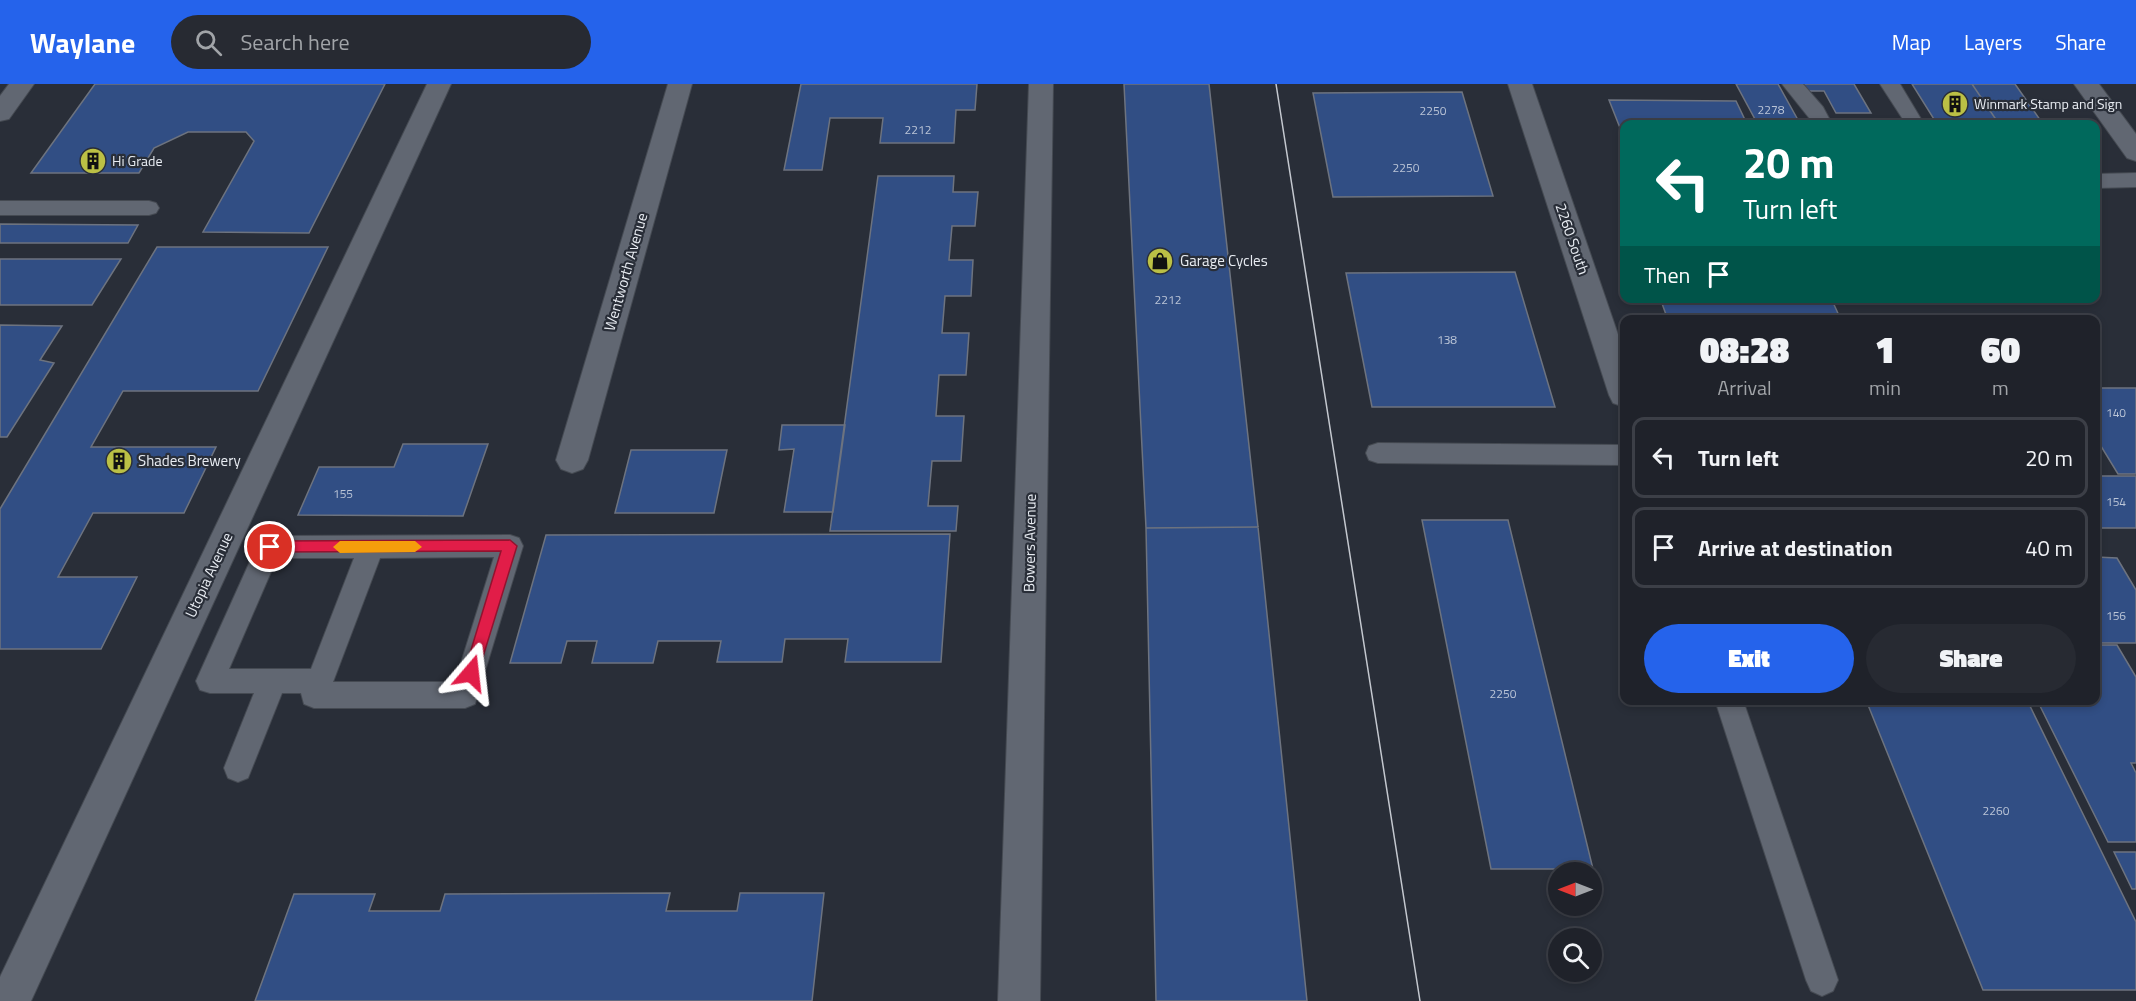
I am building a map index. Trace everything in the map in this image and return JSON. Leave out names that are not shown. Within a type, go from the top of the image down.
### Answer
[{"type":"street","points":[[0,112],[22,84]]},
{"type":"street","name":"Utopia Avenue","points":[[10,1001],[439,84]]},
{"type":"street","name":"Wentworth Avenue","points":[[572,460],[680,84]]},
{"type":"street","name":"Bowers Avenue","points":[[1019,1001],[1041,84]]},
{"type":"street","name":"2260 South","points":[[1520,84],[1620,382]]},
{"type":"street","points":[[2086,84],[2136,152]]},
{"type":"lane","points":[[1792,84],[1816,111],[1821,120]]},
{"type":"lane","points":[[1890,84],[1912,120]]},
{"type":"lane","points":[[2100,181],[2136,180]]},
{"type":"lane","points":[[0,208],[149,208]]},
{"type":"lane","points":[[1378,453],[1620,455]]},
{"type":"lane","points":[[320,681],[210,681],[270,547],[510,546],[465,695],[314,695],[320,681],[371,547]]},
{"type":"lane","points":[[237,768],[273,681]]},
{"type":"lane","points":[[1732,705],[1822,980]]},
{"type":"building","name":"Hi Grade","points":[[95,84],[385,84],[309,233],[203,232],[254,141],[246,132],[188,132],[154,148],[139,173],[31,173]]},
{"type":"building","points":[[801,84],[977,84],[975,110],[956,110],[954,143],[880,143],[883,118],[830,118],[822,170],[784,170]]},
{"type":"building","points":[[1124,84],[1209,84],[1258,527],[1146,528]]},
{"type":"building","points":[[1736,84],[1778,84],[1798,120],[1755,120]]},
{"type":"building","points":[[1803,84],[1854,84],[1871,113],[1836,113],[1824,91],[1807,91]]},
{"type":"building","name":"Winmark Stamp and Sign","points":[[1912,84],[1972,84],[1996,120],[1934,120]]},
{"type":"building","points":[[1972,84],[2015,84],[2040,120],[1996,120]]},
{"type":"building","points":[[1462,92],[1493,196],[1333,197],[1313,93]]},
{"type":"building","points":[[1609,100],[1736,101],[1745,120],[1620,120],[1620,128]]},
{"type":"building","points":[[878,176],[954,176],[953,192],[978,192],[975,226],[952,226],[949,260],[973,260],[971,296],[945,296],[942,333],[969,333],[966,375],[939,375],[936,416],[964,416],[961,461],[932,461],[928,506],[958,506],[956,531],[830,531]]},
{"type":"building","points":[[0,224],[138,225],[128,243],[0,243]]},
{"type":"building","name":"Shades Brewery","points":[[157,247],[328,247],[258,391],[123,391],[91,447],[216,447],[184,513],[93,513],[58,577],[137,577],[101,649],[0,649],[0,509]]},
{"type":"building","points":[[0,259],[121,259],[92,305],[0,305]]},
{"type":"building","points":[[1515,272],[1555,407],[1372,407],[1346,273]]},
{"type":"building","points":[[1662,303],[1833,303],[1839,315],[1666,315]]},
{"type":"building","points":[[0,325],[62,326],[40,360],[54,363],[7,437],[0,437]]},
{"type":"building","points":[[2100,388],[2136,388],[2136,474],[2118,474],[2100,445]]},
{"type":"building","points":[[782,425],[845,425],[833,512],[784,512],[794,449],[779,450]]},
{"type":"building","points":[[403,444],[488,444],[463,516],[298,515],[319,467],[394,467]]},
{"type":"building","points":[[631,450],[727,450],[714,513],[615,513]]},
{"type":"building","points":[[2100,476],[2136,476],[2136,528],[2100,528]]},
{"type":"building","points":[[1422,520],[1508,520],[1591,862],[1548,862],[1548,869],[1491,869]]},
{"type":"building","points":[[1258,527],[1307,1001],[1156,1001],[1146,528]]},
{"type":"building","points":[[950,534],[941,662],[845,662],[848,639],[785,639],[782,662],[717,662],[721,641],[658,641],[653,663],[592,663],[597,641],[567,641],[561,663],[510,663],[546,535]]},
{"type":"building","points":[[2100,557],[2117,558],[2136,590],[2136,643],[2100,643]]},
{"type":"building","points":[[2100,645],[2117,645],[2136,677],[2136,763],[2131,763],[2136,773],[2136,842],[2108,842],[2040,705],[2100,705]]},
{"type":"building","points":[[1868,705],[2029,705],[2136,922],[2136,990],[1983,990]]},
{"type":"building","points":[[2114,852],[2136,852],[2136,889],[2132,889]]},
{"type":"building","points":[[670,893],[666,911],[737,911],[740,893],[824,893],[812,1001],[255,1001],[294,894],[375,894],[369,911],[440,911],[445,894]]},
{"type":"tram line","points":[[1276,84],[1420,1001]]},
{"type":"slow traffic","points":[[340,547],[415,547]]},
{"type":"place","name":"Winmark Stamp and Sign","points":[[1955,104]]},
{"type":"place","name":"Hi Grade","points":[[93,161]]},
{"type":"place","name":"Garage Cycles","points":[[1160,261]]},
{"type":"place","name":"Shades Brewery","points":[[119,461]]},
{"type":"route","points":[[270,547],[510,546],[471,673]]}]
